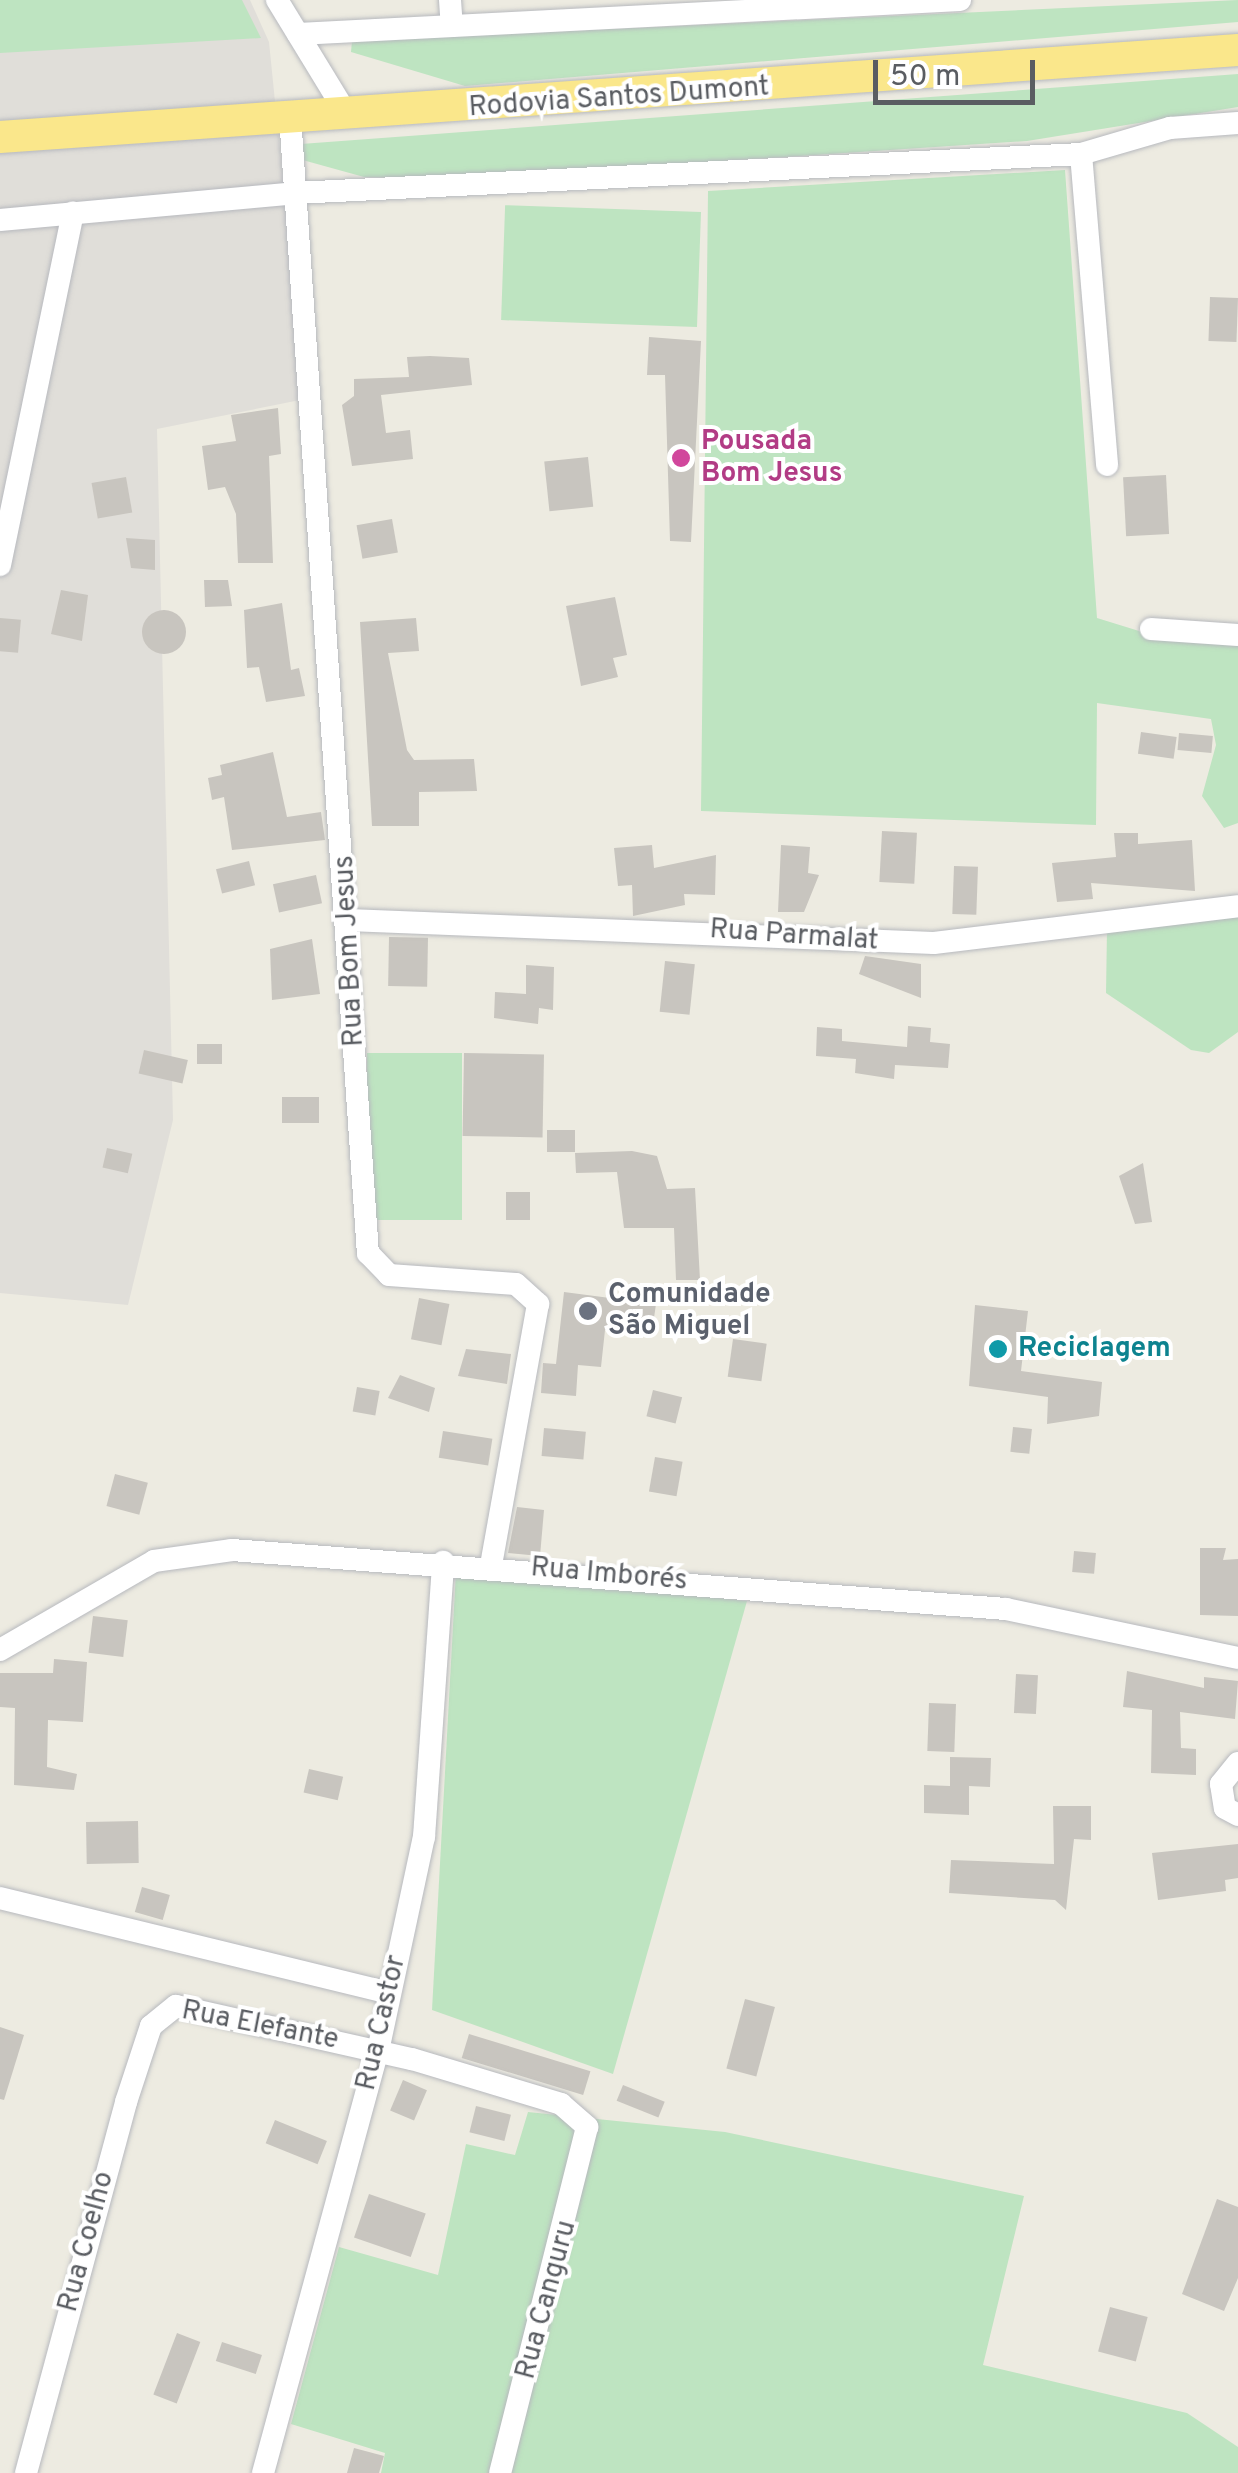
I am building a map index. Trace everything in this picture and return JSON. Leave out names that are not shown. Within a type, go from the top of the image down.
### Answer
[{"type":"highway","name":"Rodovia Santos Dumont","points":[[0,137],[1238,50]]},
{"type":"street","points":[[277,0],[346,113]]},
{"type":"street","points":[[450,0],[452,26]]},
{"type":"street","points":[[298,34],[960,0]]},
{"type":"street","name":"Rua Bom Jesus","points":[[290,116],[373,1264],[401,1278],[516,1284],[537,1296],[491,1564]]},
{"type":"street","points":[[0,220],[294,193],[1081,154],[1170,128],[1238,123]]},
{"type":"street","points":[[1081,154],[1108,464]]},
{"type":"street","points":[[0,566],[73,212]]},
{"type":"street","points":[[1151,629],[1238,635]]},
{"type":"street","name":"Rua Parmalat","points":[[348,920],[934,943],[1238,906]]},
{"type":"street","name":"Rua Imborés","points":[[0,1650],[154,1561],[188,1552],[491,1564],[1006,1609],[1238,1658]]},
{"type":"street","name":"Rua Castor","points":[[263,2473],[378,2051],[424,1837],[443,1562]]},
{"type":"street","points":[[1238,1764],[1221,1784],[1226,1808],[1238,1815]]},
{"type":"street","points":[[0,1898],[390,1993]]},
{"type":"street","name":"Rua Elefante","points":[[159,2015],[188,2006],[378,2051],[561,2104],[587,2126]]},
{"type":"street","name":"Rua Coelho","points":[[26,2473],[126,2102],[159,2015]]},
{"type":"street","name":"Rua Canguru","points":[[500,2473],[587,2126]]},
{"type":"shaded area","points":[[0,0],[250,0],[269,42],[305,399],[157,429],[173,1120],[128,1305],[0,1293]]},
{"type":"green space","points":[[0,0],[242,0],[261,38],[0,53]]},
{"type":"green space","points":[[1238,0],[1238,22],[465,86],[351,52],[352,41]]},
{"type":"green space","points":[[1238,74],[1238,107],[1027,141],[449,179],[364,177],[299,159],[301,144]]},
{"type":"green space","points":[[1065,170],[1097,618],[1152,635],[1238,641],[1238,823],[1224,828],[1202,796],[1216,745],[1211,719],[1097,703],[1096,825],[701,811],[708,191]]},
{"type":"green space","points":[[505,205],[701,212],[697,327],[501,320]]},
{"type":"green space","points":[[1238,915],[1238,1032],[1209,1053],[1191,1050],[1106,993],[1107,930]]},
{"type":"green space","points":[[367,1053],[462,1053],[462,1220],[367,1220]]},
{"type":"green space","points":[[456,1571],[747,1601],[613,2074],[432,2010]]},
{"type":"green space","points":[[528,2112],[725,2132],[1024,2196],[983,2365],[1187,2413],[1238,2447],[1238,2473],[381,2473],[385,2453],[291,2424],[339,2247],[438,2275],[466,2144],[515,2155]]},
{"type":"building","points":[[1210,297],[1238,298],[1236,342],[1208,341]]},
{"type":"building","name":"Pousada Bom Jesus","points":[[649,337],[701,341],[691,542],[670,541],[665,375],[647,375]]},
{"type":"building","points":[[407,357],[469,358],[472,385],[381,395],[386,433],[410,430],[413,459],[352,466],[342,405],[354,396],[354,379],[409,377]]},
{"type":"building","points":[[278,408],[281,454],[269,456],[273,563],[238,563],[236,514],[225,487],[208,490],[202,446],[236,441],[231,415]]},
{"type":"building","points":[[588,457],[593,507],[549,511],[544,462]]},
{"type":"building","points":[[1166,475],[1169,534],[1126,536],[1123,477]]},
{"type":"building","points":[[126,477],[132,512],[98,519],[92,483]]},
{"type":"building","points":[[392,519],[398,552],[362,559],[357,525]]},
{"type":"building","points":[[126,538],[155,540],[155,570],[131,568]]},
{"type":"building","points":[[204,580],[228,580],[232,606],[205,607]]},
{"type":"building","points":[[61,590],[88,595],[82,641],[51,634]]},
{"type":"building","points":[[615,597],[627,655],[613,658],[618,677],[581,686],[566,606]]},
{"type":"building","points":[[282,603],[291,670],[299,668],[305,696],[266,702],[259,667],[247,668],[244,610]]},
{"type":"building","points":[[164,610],[180,616],[186,632],[180,648],[164,654],[148,648],[142,632],[148,616]]},
{"type":"building","points":[[0,618],[21,620],[18,653],[0,651]]},
{"type":"building","points":[[416,618],[419,651],[388,653],[407,750],[414,760],[474,759],[477,791],[419,792],[419,826],[372,826],[360,622]]},
{"type":"building","points":[[1141,732],[1177,737],[1174,759],[1138,754]]},
{"type":"building","points":[[1179,733],[1213,736],[1211,753],[1178,750]]},
{"type":"building","points":[[273,752],[287,817],[321,812],[325,840],[232,850],[224,797],[212,800],[208,778],[222,775],[220,765]]},
{"type":"building","points":[[882,831],[917,833],[914,884],[879,882]]},
{"type":"building","points":[[1114,833],[1138,833],[1138,844],[1192,840],[1195,891],[1091,883],[1093,899],[1057,902],[1052,863],[1116,857]]},
{"type":"building","points":[[652,845],[654,868],[716,855],[715,895],[684,894],[685,905],[633,916],[632,885],[618,886],[614,848]]},
{"type":"building","points":[[781,845],[810,847],[808,873],[819,875],[804,912],[778,912]]},
{"type":"building","points":[[249,861],[255,885],[222,893],[216,869]]},
{"type":"building","points":[[954,866],[978,867],[976,915],[952,914]]},
{"type":"building","points":[[316,875],[322,903],[279,913],[273,884]]},
{"type":"building","points":[[389,937],[428,938],[427,987],[388,986]]},
{"type":"building","points":[[312,939],[320,994],[272,1000],[270,949]]},
{"type":"building","points":[[865,956],[921,964],[921,998],[859,974]]},
{"type":"building","points":[[665,961],[695,964],[690,1015],[660,1012]]},
{"type":"building","points":[[526,965],[554,967],[553,1010],[539,1008],[538,1024],[494,1018],[495,992],[526,994]]},
{"type":"building","points":[[908,1026],[931,1028],[930,1042],[950,1044],[948,1068],[895,1065],[894,1079],[855,1073],[856,1059],[816,1056],[817,1027],[842,1029],[842,1041],[907,1047]]},
{"type":"building","points":[[197,1044],[222,1044],[222,1064],[197,1064]]},
{"type":"building","points":[[144,1050],[188,1060],[182,1084],[139,1073]]},
{"type":"building","points":[[464,1053],[544,1054],[543,1137],[463,1136]]},
{"type":"building","points":[[282,1097],[319,1097],[319,1123],[282,1123]]},
{"type":"building","points":[[547,1130],[575,1130],[575,1152],[547,1152]]},
{"type":"building","points":[[107,1148],[132,1154],[128,1173],[103,1167]]},
{"type":"building","points":[[632,1151],[657,1156],[667,1189],[695,1188],[700,1280],[676,1280],[674,1228],[624,1228],[617,1172],[576,1173],[575,1153]]},
{"type":"building","points":[[1143,1163],[1152,1222],[1135,1224],[1119,1176]]},
{"type":"building","points":[[506,1192],[530,1192],[530,1220],[506,1220]]},
{"type":"building","points":[[564,1292],[656,1304],[652,1332],[605,1330],[601,1367],[578,1365],[576,1396],[541,1393],[543,1363],[556,1364]]},
{"type":"building","points":[[419,1298],[449,1304],[441,1345],[411,1339]]},
{"type":"building","name":"Reciclagem","points":[[975,1305],[1028,1311],[1021,1371],[1102,1382],[1099,1416],[1047,1424],[1048,1397],[969,1386]]},
{"type":"building","points":[[733,1339],[767,1344],[761,1381],[728,1377]]},
{"type":"building","points":[[466,1349],[511,1354],[507,1384],[458,1376]]},
{"type":"building","points":[[400,1375],[435,1388],[429,1412],[388,1398]]},
{"type":"building","points":[[357,1387],[380,1391],[375,1416],[353,1412]]},
{"type":"building","points":[[653,1390],[682,1397],[676,1423],[646,1416]]},
{"type":"building","points":[[1013,1427],[1032,1429],[1029,1454],[1010,1452]]},
{"type":"building","points":[[544,1428],[586,1432],[583,1460],[542,1456]]},
{"type":"building","points":[[443,1431],[492,1439],[488,1465],[439,1458]]},
{"type":"building","points":[[655,1457],[683,1462],[676,1496],[649,1491]]},
{"type":"building","points":[[115,1474],[148,1483],[139,1515],[106,1506]]},
{"type":"building","points":[[517,1507],[544,1510],[540,1556],[508,1553]]},
{"type":"building","points":[[1200,1548],[1226,1548],[1223,1560],[1238,1559],[1238,1616],[1200,1615]]},
{"type":"building","points":[[1074,1551],[1096,1553],[1094,1574],[1072,1572]]},
{"type":"building","points":[[93,1616],[128,1620],[123,1657],[88,1653]]},
{"type":"building","points":[[54,1659],[87,1662],[83,1722],[48,1720],[47,1767],[77,1774],[74,1790],[14,1785],[15,1708],[0,1707],[0,1673],[53,1673]]},
{"type":"building","points":[[1127,1671],[1204,1688],[1204,1677],[1238,1681],[1235,1719],[1180,1712],[1181,1748],[1196,1749],[1196,1775],[1151,1773],[1152,1710],[1123,1707]]},
{"type":"building","points":[[1016,1674],[1038,1675],[1036,1714],[1014,1713]]},
{"type":"building","points":[[929,1703],[956,1704],[954,1752],[927,1751]]},
{"type":"building","points":[[950,1757],[991,1758],[990,1787],[969,1786],[969,1815],[924,1813],[924,1785],[950,1786]]},
{"type":"building","points":[[309,1769],[343,1777],[338,1800],[304,1792]]},
{"type":"building","points":[[1053,1806],[1091,1806],[1091,1840],[1074,1839],[1066,1910],[1055,1900],[949,1893],[951,1860],[1054,1864]]},
{"type":"building","points":[[138,1821],[139,1863],[87,1864],[86,1822]]},
{"type":"building","points":[[1238,1844],[1238,1878],[1225,1880],[1226,1891],[1158,1900],[1152,1853]]},
{"type":"building","points":[[142,1887],[170,1895],[163,1920],[135,1912]]},
{"type":"building","points":[[745,1999],[775,2007],[756,2077],[726,2069]]},
{"type":"building","points":[[0,2027],[24,2035],[4,2100],[0,2099]]},
{"type":"building","points":[[469,2034],[590,2071],[583,2095],[462,2058]]},
{"type":"building","points":[[403,2080],[427,2090],[414,2121],[390,2110]]},
{"type":"building","points":[[623,2085],[665,2102],[658,2118],[617,2101]]},
{"type":"building","points":[[476,2106],[511,2115],[504,2141],[469,2132]]},
{"type":"building","points":[[275,2120],[327,2141],[318,2164],[266,2143]]},
{"type":"building","points":[[369,2194],[426,2214],[411,2257],[354,2237]]},
{"type":"building","points":[[1217,2199],[1238,2207],[1238,2278],[1224,2311],[1182,2294]]},
{"type":"building","points":[[1110,2307],[1148,2317],[1136,2362],[1098,2351]]},
{"type":"building","points":[[177,2333],[200,2342],[177,2404],[153,2395]]},
{"type":"building","points":[[222,2342],[262,2355],[256,2374],[216,2361]]},
{"type":"building","points":[[354,2448],[384,2456],[379,2473],[347,2473]]},
{"type":"place","name":"Pousada Bom Jesus","points":[[681,458]]},
{"type":"place","name":"Comunidade São Miguel","points":[[588,1311]]},
{"type":"place","name":"Reciclagem","points":[[998,1349]]}]
